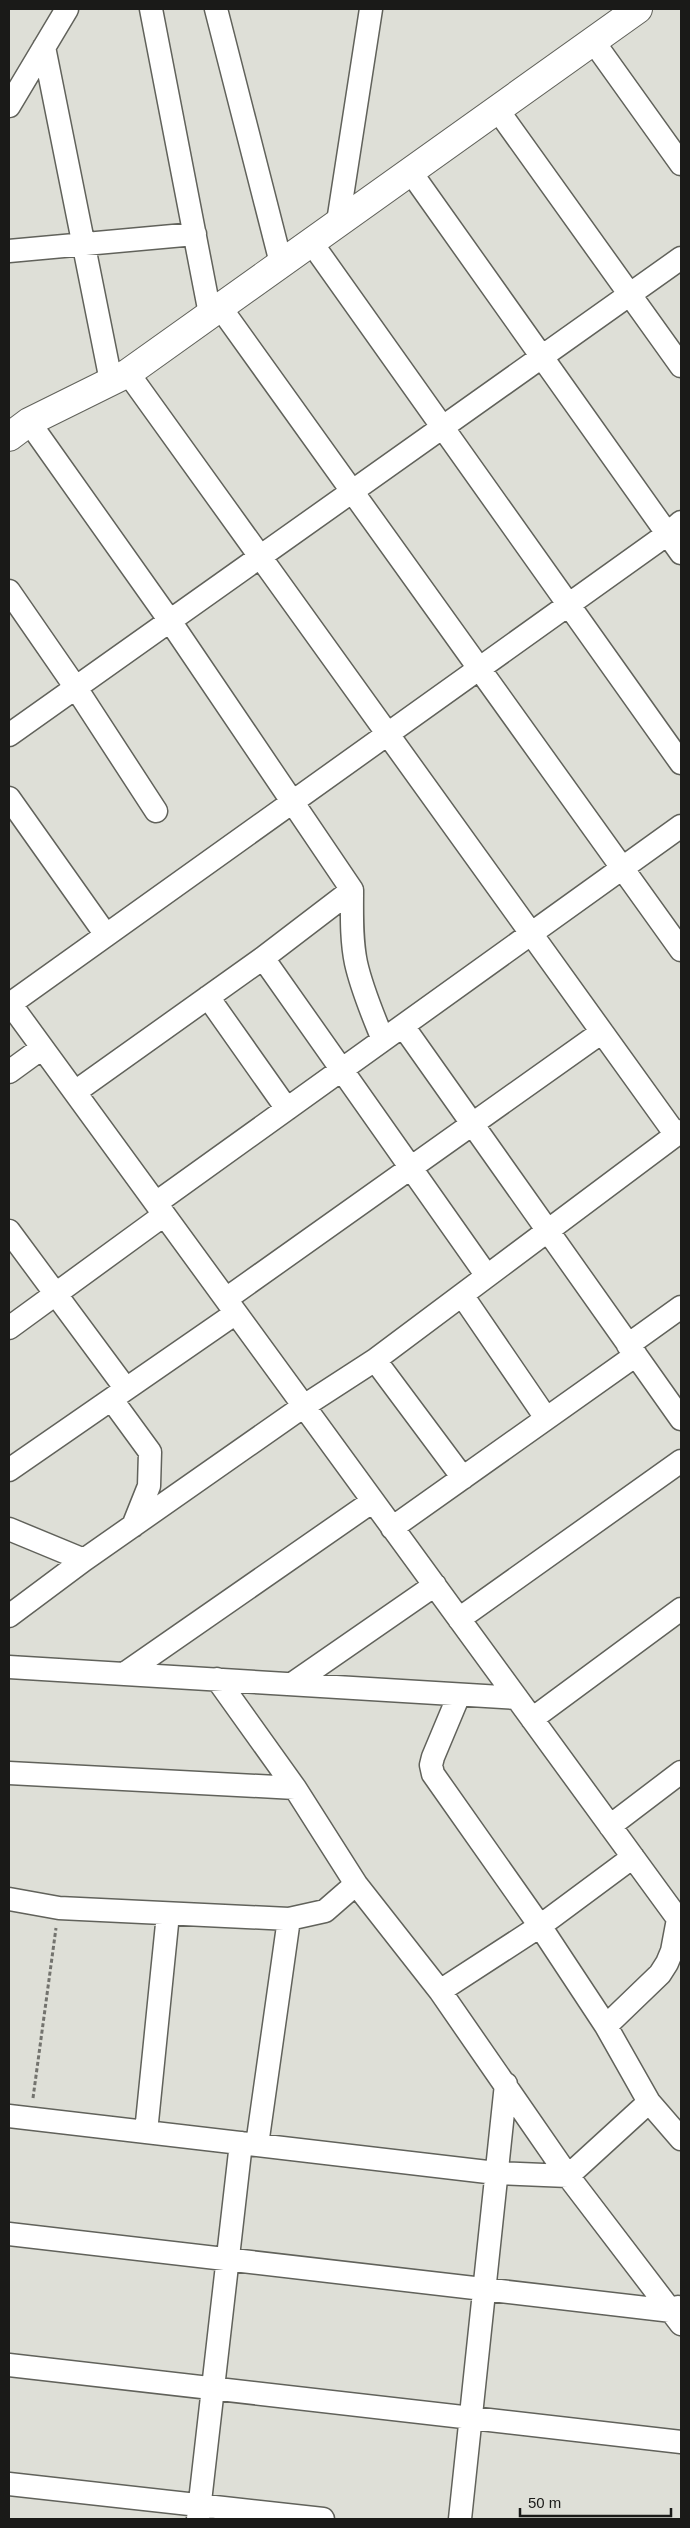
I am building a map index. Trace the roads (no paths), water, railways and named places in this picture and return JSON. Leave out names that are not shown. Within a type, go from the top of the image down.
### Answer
[{"type":"street","points":[[9,106],[67,9]]},
{"type":"street","points":[[151,9],[194,234],[215,311],[352,492],[681,950]]},
{"type":"street","points":[[216,9],[281,264]]},
{"type":"street","points":[[338,222],[371,9]]},
{"type":"street","points":[[383,1040],[364,992],[356,962],[352,934],[352,890],[170,621],[19,430],[119,377],[215,311],[638,9]]},
{"type":"street","points":[[593,41],[681,164]]},
{"type":"street","points":[[9,1616],[84,1560],[304,1406],[376,1360],[678,1133],[602,1032],[260,557],[119,377],[84,244],[44,47]]},
{"type":"street","points":[[497,109],[681,366]]},
{"type":"street","points":[[410,172],[540,357],[674,528],[681,553]]},
{"type":"street","points":[[9,251],[194,234]]},
{"type":"street","points":[[311,242],[681,763]]},
{"type":"street","points":[[9,735],[681,258]]},
{"type":"street","points":[[606,2026],[660,1974],[672,1951],[680,1919],[610,1826],[9,1003],[294,802],[674,528]]},
{"type":"street","points":[[9,591],[76,688],[156,811]]},
{"type":"street","points":[[9,798],[106,935]]},
{"type":"street","points":[[9,1328],[55,1294],[286,1109],[681,826]]},
{"type":"street","points":[[75,1092],[263,958],[352,890]]},
{"type":"street","points":[[263,958],[487,1276]]},
{"type":"street","points":[[208,998],[286,1109]]},
{"type":"street","points":[[403,1026],[681,1419]]},
{"type":"street","points":[[9,1470],[119,1394],[411,1168],[602,1032]]},
{"type":"street","points":[[9,1072],[42,1048]]},
{"type":"street","points":[[9,1231],[55,1294],[119,1394],[150,1452],[149,1486],[133,1526]]},
{"type":"street","points":[[462,1295],[546,1418]]},
{"type":"street","points":[[392,1528],[546,1418],[632,1350],[681,1307]]},
{"type":"street","points":[[376,1360],[463,1478]]},
{"type":"street","points":[[459,1618],[681,1460]]},
{"type":"street","points":[[124,1674],[373,1502]]},
{"type":"street","points":[[9,1529],[84,1560]]},
{"type":"street","points":[[292,1684],[435,1585]]},
{"type":"street","points":[[532,1719],[681,1609]]},
{"type":"street","points":[[9,1667],[517,1698]]},
{"type":"street","points":[[217,1680],[294,1788],[356,1884],[440,1991],[568,2176],[678,2313]]},
{"type":"street","points":[[459,1695],[433,1757],[431,1765],[433,1774],[540,1926],[606,2026],[649,2102],[681,2139]]},
{"type":"street","points":[[610,1826],[681,1772]]},
{"type":"street","points":[[9,1774],[294,1788]]},
{"type":"street","points":[[440,1991],[540,1926],[633,1857]]},
{"type":"street","points":[[9,1899],[59,1908],[289,1919],[324,1911],[356,1884]]},
{"type":"street","points":[[146,2132],[168,1914]]},
{"type":"street","points":[[199,2512],[228,2259],[289,1919]]},
{"type":"street","points":[[460,2519],[506,2084]]},
{"type":"street","points":[[20,2117],[496,2173],[568,2176],[649,2102]]},
{"type":"street","points":[[9,2234],[678,2313]]},
{"type":"street","points":[[9,2365],[681,2442]]},
{"type":"street","points":[[9,2484],[199,2512],[323,2519]]}]
